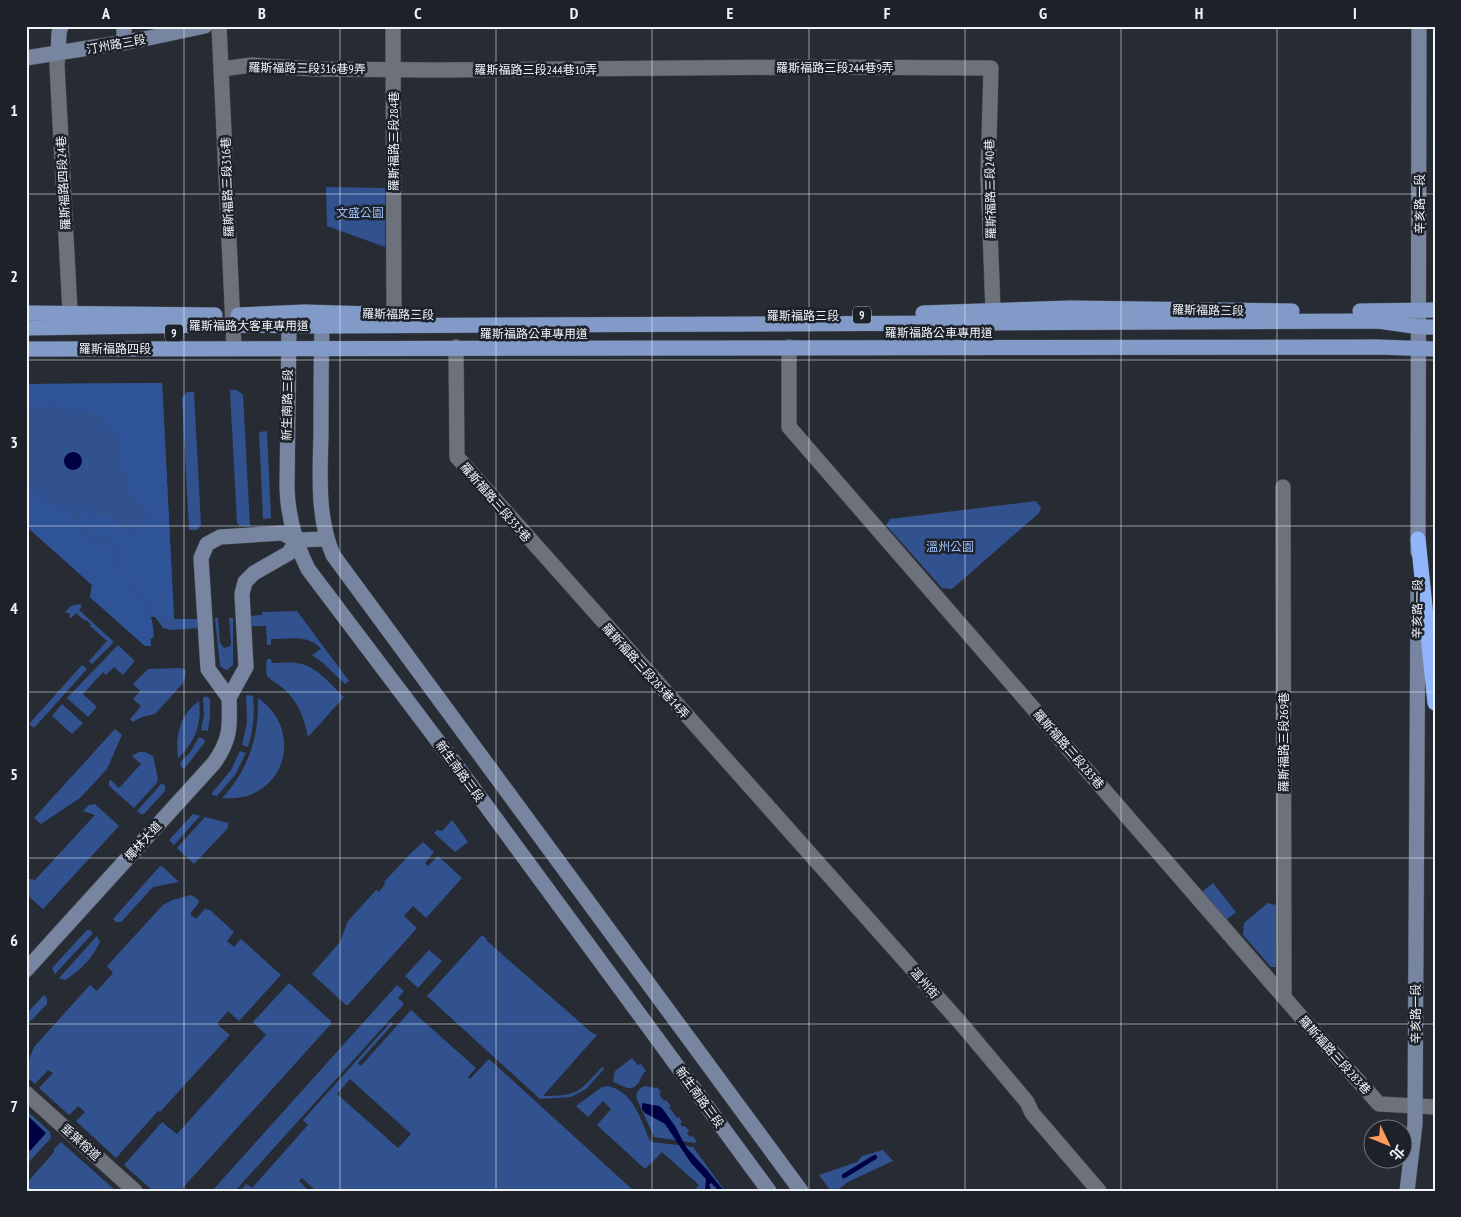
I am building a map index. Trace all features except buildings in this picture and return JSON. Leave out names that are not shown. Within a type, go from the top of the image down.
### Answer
[{"type":"highway","points":[[1418,539],[1435,703]]},
{"type":"main road","points":[[58,53],[61,26]]},
{"type":"main road","points":[[124,26],[124,42]]},
{"type":"main road","name":"汀州路三段","points":[[26,58],[124,42],[143,33],[205,26]]},
{"type":"main road","name":"辛亥路一段","points":[[1407,1191],[1414,1136],[1415,1106],[1418,539],[1427,337],[1419,26]]},
{"type":"main road","name":"羅斯福路三段","points":[[233,332],[304,312],[394,315],[871,315],[1071,308],[1352,312],[1427,310]]},
{"type":"main road","name":"9","points":[[26,313],[70,312],[233,332]]},
{"type":"main road","points":[[288,335],[304,312],[322,335]]},
{"type":"main road","name":"羅斯福路公車專用道","points":[[322,335],[1378,321],[1427,337]]},
{"type":"main road","name":"羅斯福路大客車專用道","points":[[26,328],[233,332],[288,335]]},
{"type":"main road","name":"羅斯福路大客車專用道","points":[[26,341],[233,332]]},
{"type":"main road","name":"羅斯福路大客車專用道","points":[[26,334],[233,332],[322,335]]},
{"type":"main road","name":"羅斯福路四段","points":[[26,349],[233,332]]},
{"type":"main road","name":"9","points":[[288,335],[322,335],[456,347],[1377,346],[1427,337]]},
{"type":"main road","name":"新生南路三段","points":[[288,335],[286,488],[288,509],[296,540],[308,569],[368,647],[768,1191]]},
{"type":"main road","name":"新生南路三段","points":[[322,335],[322,511],[326,539],[333,555],[801,1191]]},
{"type":"main road","points":[[296,540],[289,553],[254,573],[245,582],[242,594],[246,667],[229,698],[208,669],[201,558],[207,544],[220,537],[282,533],[296,540],[326,539]]},
{"type":"main road","name":"椰林大道","points":[[26,970],[214,763],[224,749],[228,736],[230,723],[229,698]]},
{"type":"street","name":"羅斯福路三段316巷","points":[[219,26],[233,332]]},
{"type":"street","name":"羅斯福路三段284巷","points":[[393,26],[394,315]]},
{"type":"street","name":"羅斯福路四段24巷","points":[[58,53],[57,65],[70,312]]},
{"type":"street","name":"羅斯福路三段316巷9弄","points":[[222,69],[251,65],[315,69],[393,69]]},
{"type":"street","name":"羅斯福路三段244巷10弄","points":[[393,69],[679,68]]},
{"type":"street","name":"羅斯福路三段244巷9弄","points":[[679,68],[991,68]]},
{"type":"street","name":"羅斯福路三段240巷","points":[[991,68],[988,177],[993,310]]},
{"type":"street","name":"羅斯福路三段333巷","points":[[456,347],[457,457],[549,561]]},
{"type":"street","name":"羅斯福路三段283巷","points":[[789,347],[789,427],[1379,1104],[1435,1107]]},
{"type":"street","name":"羅斯福路三段269巷","points":[[1283,487],[1284,997]]},
{"type":"street","name":"羅斯福路三段283巷14弄","points":[[549,561],[743,779]]},
{"type":"street","name":"溫州街","points":[[743,779],[964,1027],[1027,1102],[1032,1113],[1099,1191]]},
{"type":"street","name":"垂葉榕道","points":[[26,1093],[135,1191]]},
{"type":"green space","name":"文盛公園","points":[[326,187],[385,188],[385,247],[327,226]]},
{"type":"green space","points":[[162,383],[174,619],[199,619],[200,628],[171,630],[163,628],[155,617],[148,617],[151,646],[145,646],[90,597],[92,585],[26,526],[26,384]]},
{"type":"green space","points":[[230,390],[237,390],[243,395],[250,526],[240,526],[237,523]]},
{"type":"green space","points":[[187,392],[194,392],[201,525],[197,530],[189,530],[182,398]]},
{"type":"green space","points":[[267,431],[271,518],[263,519],[259,432]]},
{"type":"green space","name":"溫州公園","points":[[1036,501],[1041,508],[1039,513],[952,589],[942,588],[886,525],[890,519]]},
{"type":"green space","points":[[79,604],[82,606],[79,610],[114,642],[92,664],[89,661],[107,641],[90,626],[91,624],[76,613],[71,618],[69,617],[70,614],[65,612],[71,606]]},
{"type":"green space","points":[[297,611],[349,681],[345,684],[312,655],[321,649],[316,644],[304,639],[291,638],[271,639],[271,645],[267,645],[266,626],[250,626],[249,616],[262,615],[262,612]]},
{"type":"green space","points":[[215,618],[218,618],[220,643],[224,648],[230,646],[231,643],[229,618],[233,618],[233,665],[227,670],[220,666]]},
{"type":"green space","points":[[118,645],[134,662],[123,675],[114,667],[106,675],[103,672],[83,694],[97,707],[88,717],[67,698]]},
{"type":"green space","points":[[267,659],[271,659],[272,663],[296,663],[310,667],[344,697],[308,737],[303,717],[289,693],[267,676]]},
{"type":"green space","points":[[82,665],[87,669],[34,728],[29,724]]},
{"type":"green space","points":[[180,668],[186,671],[184,682],[155,714],[142,717],[133,722],[130,719],[141,706],[133,699],[140,691],[133,684],[148,669]]},
{"type":"green space","points":[[246,695],[253,696],[254,703],[253,722],[248,747],[242,745],[247,722]]},
{"type":"green space","points":[[206,696],[210,699],[208,731],[201,730],[204,715],[203,698]]},
{"type":"green space","points":[[258,698],[273,712],[282,729],[284,746],[281,763],[273,778],[260,790],[243,797],[222,798],[246,764],[257,726]]},
{"type":"green space","points":[[199,701],[200,709],[196,732],[189,746],[178,758],[177,741],[180,726],[187,713]]},
{"type":"green space","points":[[62,704],[83,723],[72,734],[52,716]]},
{"type":"green space","points":[[115,729],[122,735],[107,769],[80,798],[41,824],[34,818]]},
{"type":"green space","points":[[199,737],[204,739],[205,742],[185,768],[182,768],[180,763],[191,751]]},
{"type":"green space","points":[[240,751],[246,753],[235,775],[217,796],[212,795],[231,770]]},
{"type":"green space","points":[[139,752],[145,752],[153,756],[158,779],[157,783],[134,808],[109,786],[109,781],[111,780],[119,788],[141,764],[132,756]]},
{"type":"green space","points":[[162,783],[165,786],[165,791],[144,814],[137,811]]},
{"type":"green space","points":[[95,804],[119,826],[43,909],[26,894],[26,878],[35,880],[95,815],[83,811],[89,805]]},
{"type":"green space","points":[[193,814],[200,816],[174,845],[169,840]]},
{"type":"green space","points":[[205,817],[228,823],[228,828],[194,864],[177,848]]},
{"type":"green space","points":[[452,820],[468,842],[455,852],[434,833],[437,830],[442,831]]},
{"type":"green space","points":[[423,842],[434,852],[425,863],[428,866],[438,856],[462,878],[426,918],[413,906],[404,916],[417,928],[346,1005],[312,974],[340,942],[348,921],[376,890],[379,892],[385,884],[384,882]]},
{"type":"green space","points":[[160,866],[179,882],[153,887],[121,922],[116,922],[113,919]]},
{"type":"green space","points":[[1213,883],[1236,912],[1226,920],[1202,892]]},
{"type":"green space","points":[[191,895],[199,900],[190,914],[196,919],[205,909],[210,910],[234,932],[227,941],[234,947],[241,939],[281,975],[239,1021],[228,1011],[217,1024],[230,1035],[116,1158],[76,1121],[85,1112],[78,1106],[69,1115],[39,1088],[53,1073],[48,1070],[35,1084],[27,1077],[28,1062],[34,1047],[90,985],[97,991],[113,973],[107,966],[163,905],[172,900]]},
{"type":"green space","points":[[1268,903],[1276,905],[1276,967],[1271,967],[1243,935],[1244,923]]},
{"type":"green space","points":[[87,930],[93,933],[55,974],[52,968]]},
{"type":"green space","points":[[482,935],[592,1033],[597,1035],[543,1096],[564,1095],[577,1091],[602,1067],[604,1069],[586,1089],[571,1097],[540,1099],[427,996]]},
{"type":"green space","points":[[97,936],[100,942],[85,964],[65,980],[59,978]]},
{"type":"green space","points":[[429,950],[442,961],[418,988],[405,976]]},
{"type":"green space","points":[[289,983],[331,1021],[331,1024],[180,1191],[153,1191],[124,1165],[162,1122],[177,1134],[266,1035],[253,1022]]},
{"type":"green space","points":[[397,985],[404,991],[398,998],[404,1004],[235,1191],[212,1191]]},
{"type":"green space","points":[[44,995],[47,998],[47,1004],[26,1026],[26,1014]]},
{"type":"green space","points":[[411,1010],[476,1068],[468,1077],[470,1079],[489,1059],[634,1191],[316,1191],[302,1178],[299,1181],[309,1191],[240,1191],[246,1184],[252,1188],[308,1125],[303,1120],[391,1022],[393,1024],[358,1063],[361,1066]],"holes":[[[350,1079],[411,1134],[398,1148],[337,1094]]]},
{"type":"green space","points":[[632,1058],[638,1065],[641,1064],[646,1071],[636,1086],[630,1088],[613,1082],[615,1071]]},
{"type":"green space","points":[[608,1086],[617,1089],[630,1100],[652,1142],[693,1147],[725,1191],[694,1191],[699,1185],[662,1152],[645,1169],[597,1125],[611,1109],[603,1101],[588,1117],[576,1106],[602,1087]]},
{"type":"green space","points":[[645,1086],[657,1087],[664,1101],[666,1100],[671,1106],[669,1107],[677,1118],[679,1117],[682,1122],[680,1124],[689,1131],[687,1133],[690,1137],[692,1136],[697,1141],[695,1143],[654,1137],[636,1097],[639,1090]]},
{"type":"green space","points":[[26,1110],[50,1132],[51,1138],[26,1165]]},
{"type":"green space","points":[[61,1142],[116,1191],[26,1191],[26,1184]]},
{"type":"green space","points":[[883,1150],[893,1161],[848,1182],[836,1191],[831,1191],[819,1175],[857,1162],[862,1156]]},
{"type":"shaded area","points":[[162,383],[174,619],[155,617],[138,588],[119,567],[116,548],[110,541],[87,533],[82,527],[78,504],[95,517],[106,513],[130,535],[151,512],[126,488],[129,481],[128,477],[116,463],[120,455],[118,440],[109,426],[88,412],[56,408],[55,402],[37,406],[26,413],[26,384]]},
{"type":"shaded area","points":[[69,452],[77,452],[82,457],[80,468],[69,470],[64,465],[64,457]]},
{"type":"shaded area","points":[[26,479],[38,497],[48,504],[67,510],[84,536],[107,545],[112,549],[115,569],[128,581],[152,620],[154,637],[150,639],[151,646],[145,646],[90,597],[92,585],[26,526]]},
{"type":"shaded area","points":[[642,1103],[662,1108],[675,1126],[686,1147],[724,1191],[719,1191],[711,1183],[709,1185],[712,1191],[705,1191],[706,1179],[691,1163],[665,1124],[645,1113],[642,1109]]},
{"type":"shaded area","points":[[28,1116],[46,1133],[30,1151],[26,1147],[26,1118]]},
{"type":"waterway","points":[[844,1176],[875,1157]]}]
